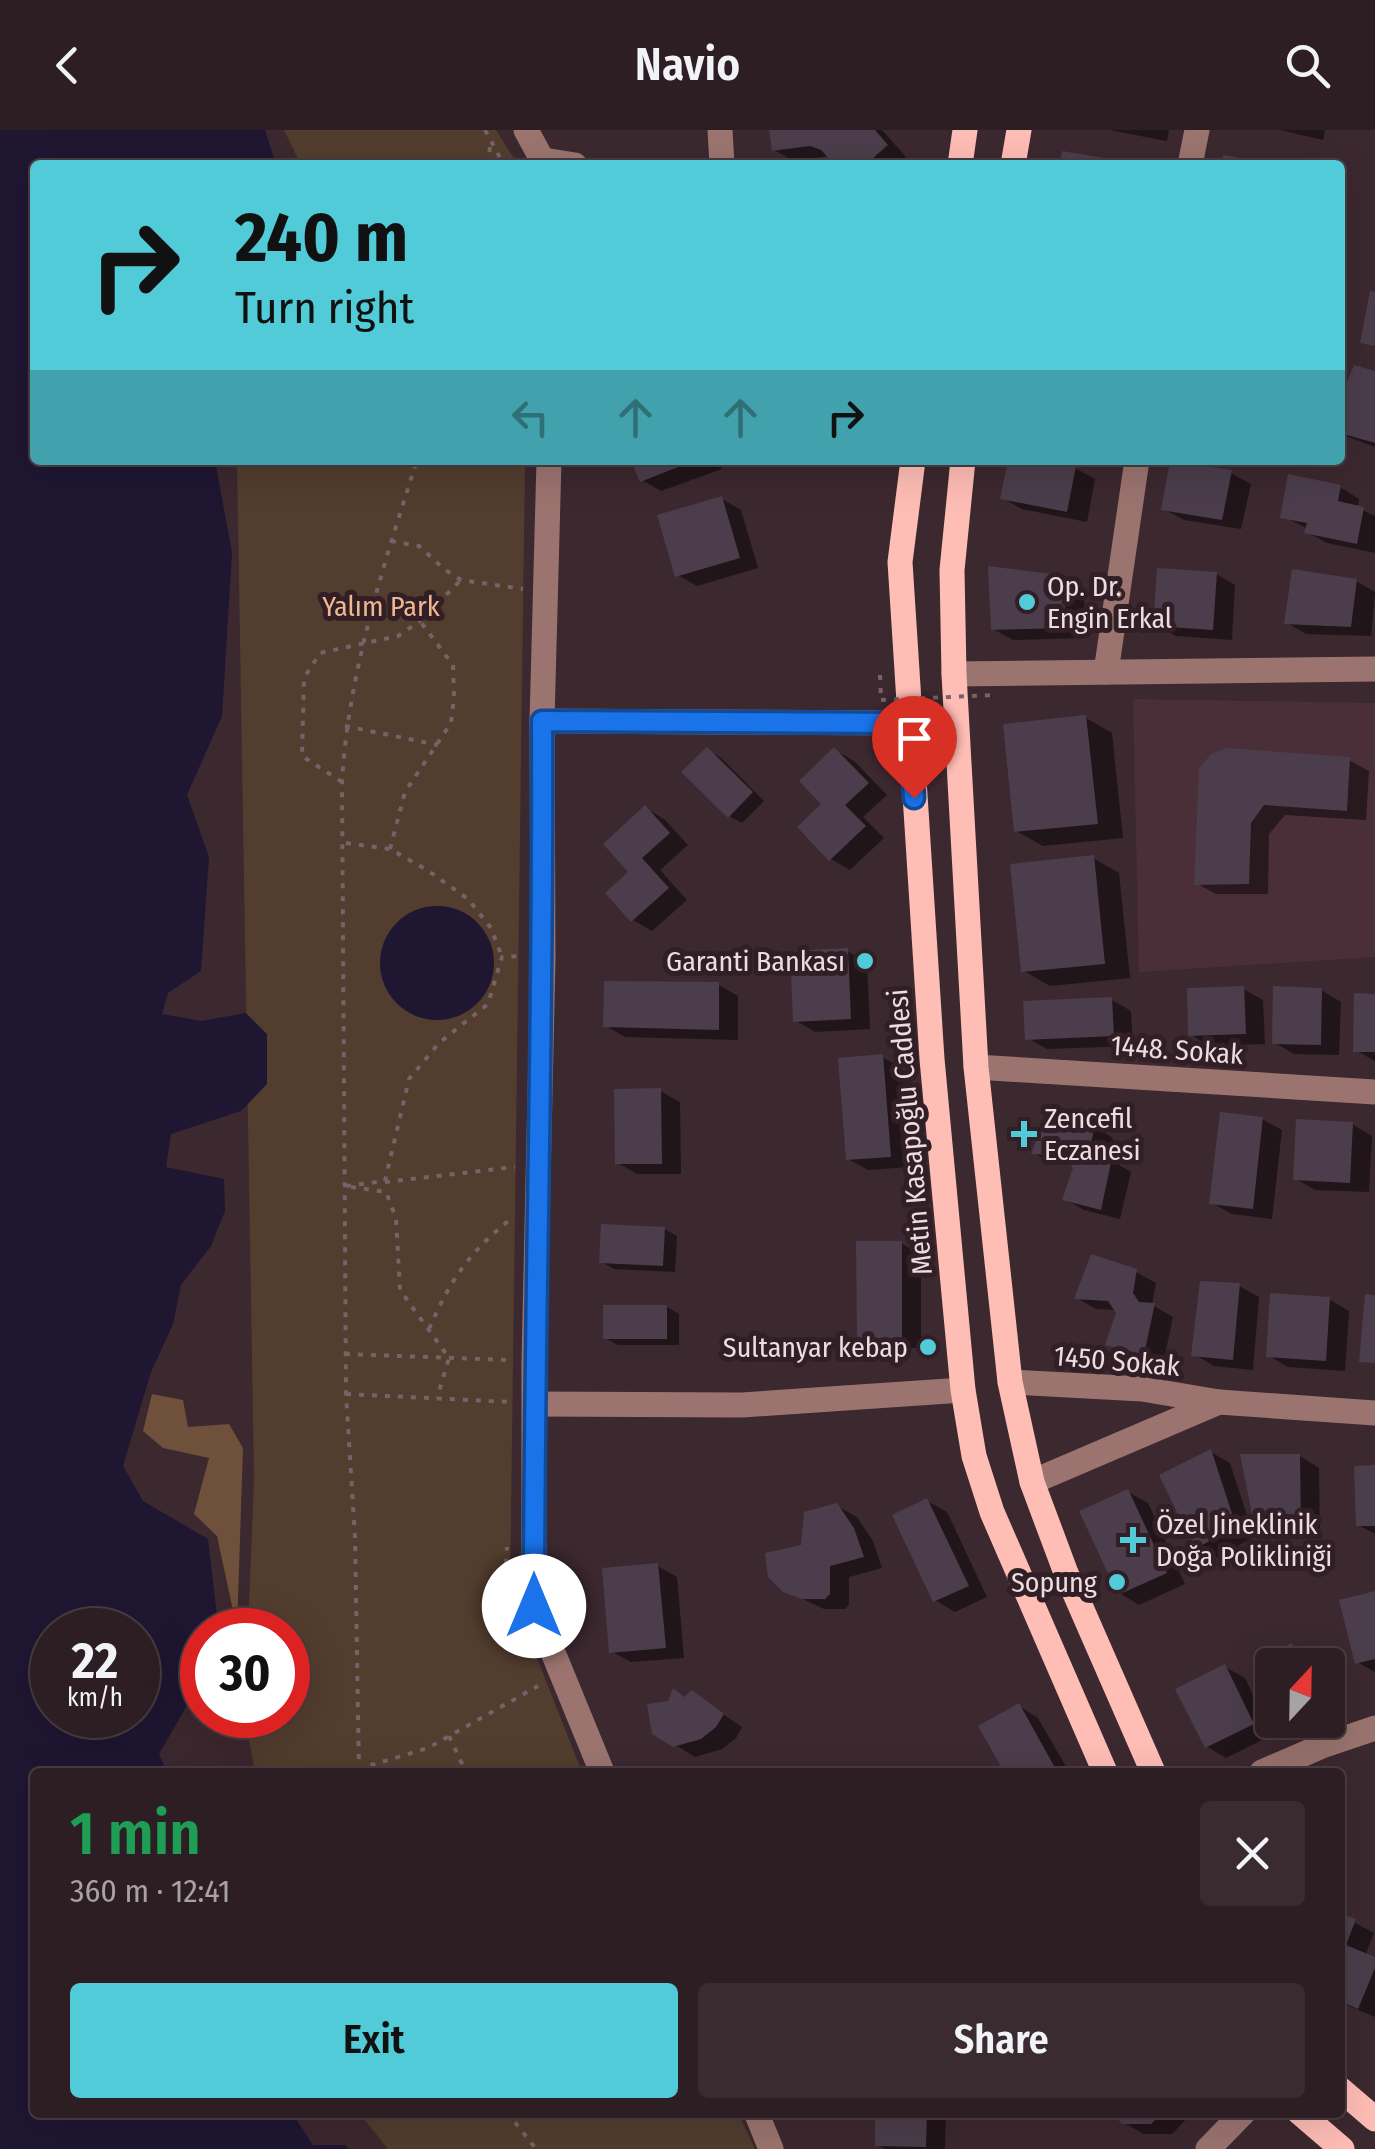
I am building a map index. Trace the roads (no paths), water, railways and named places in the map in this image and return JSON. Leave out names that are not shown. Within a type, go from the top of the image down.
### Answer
[{"type":"main road","points":[[961,160],[965,130]]},
{"type":"main road","points":[[1013,160],[1019,130]]},
{"type":"main road","name":"Metin Kasapoğlu Caddesi","points":[[912,465],[900,562],[932,1059],[963,1390],[974,1456],[992,1512],[1103,1768]]},
{"type":"main road","points":[[962,465],[952,570],[954,674],[976,1067],[1010,1382],[1032,1482],[1066,1573],[1151,1768]]},
{"type":"main road","points":[[1345,2092],[1375,2119]]},
{"type":"main road","points":[[1306,2118],[1342,2149]]},
{"type":"street","points":[[526,130],[542,160]]},
{"type":"street","points":[[720,130],[722,160]]},
{"type":"street","points":[[1191,160],[1197,130]]},
{"type":"street","points":[[549,465],[542,721],[544,957],[534,1363],[534,1606],[600,1768]]},
{"type":"street","points":[[1106,672],[1135,465]]},
{"type":"street","points":[[954,674],[1375,670]]},
{"type":"street","points":[[542,721],[909,723]]},
{"type":"street","name":"1448. Sokak","points":[[976,1067],[1375,1092]]},
{"type":"street","name":"1450 Sokak","points":[[1010,1382],[1142,1389],[1219,1402],[1375,1412]]},
{"type":"street","points":[[535,1404],[742,1405],[963,1390]]},
{"type":"street","name":"1450 Sokak","points":[[1032,1482],[1219,1402]]},
{"type":"street","points":[[1271,1768],[1375,1728]]},
{"type":"street","points":[[759,2118],[772,2149]]},
{"type":"street","points":[[1208,2149],[1238,2118]]},
{"type":"place","name":"Op. Dr. Engin Erkal","points":[[1027,602]]},
{"type":"place","name":"Garanti Bankası","points":[[865,961]]},
{"type":"place","name":"Zencefil Eczanesi","points":[[1024,1134]]},
{"type":"place","name":"Sultanyar kebap","points":[[928,1347]]},
{"type":"place","name":"Özel Jineklinik Doğa Polikliniği","points":[[1133,1540]]},
{"type":"place","name":"Sopung","points":[[1117,1582]]},
{"type":"park label","name":"Yalım Park","points":[[381,606]]}]
